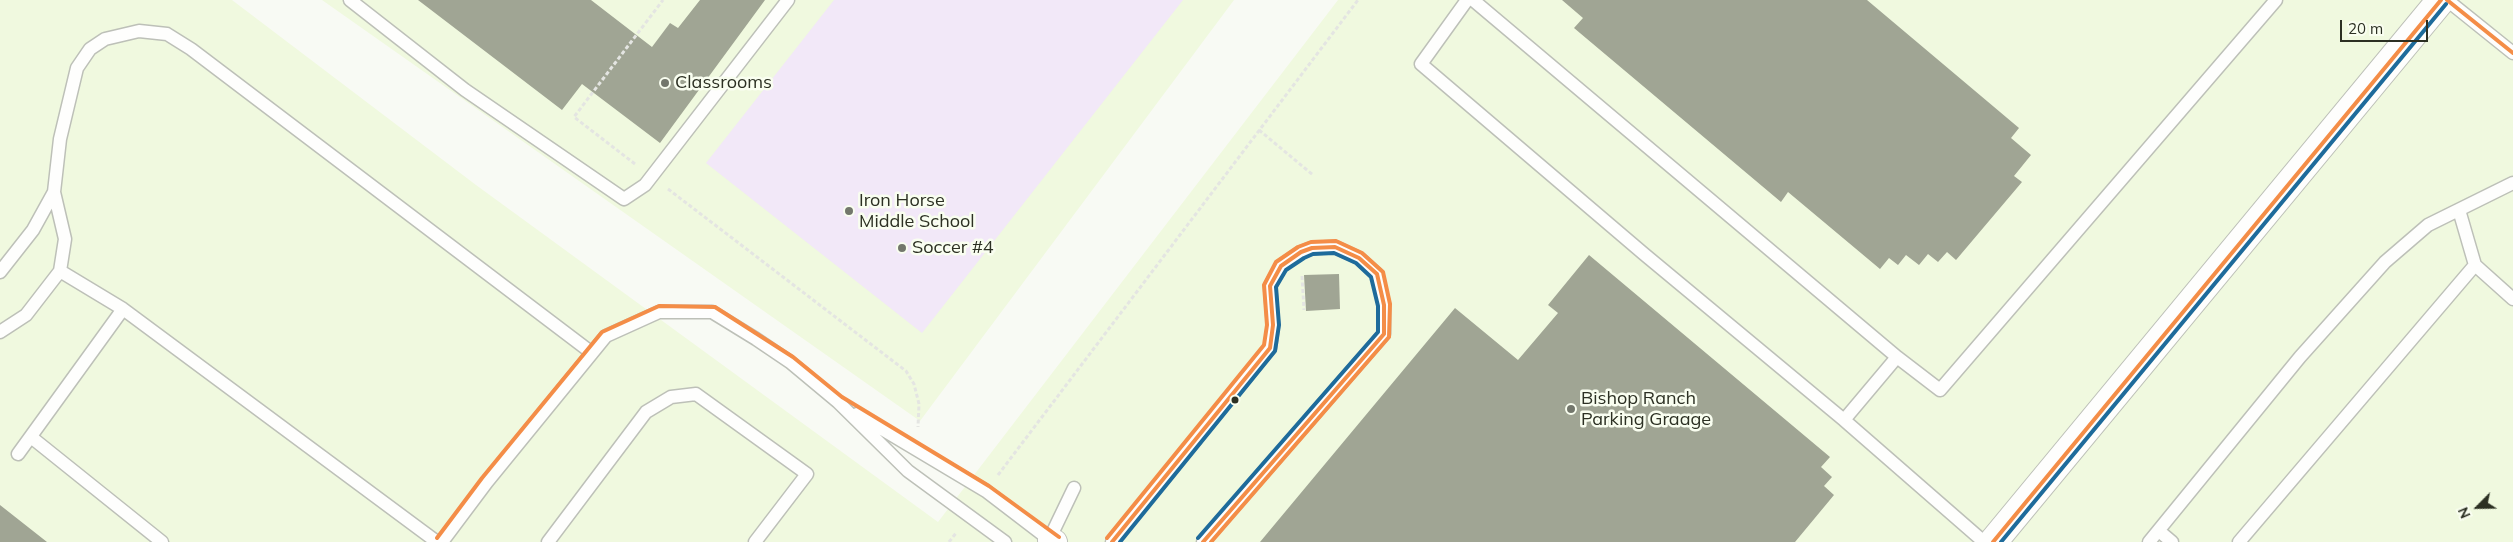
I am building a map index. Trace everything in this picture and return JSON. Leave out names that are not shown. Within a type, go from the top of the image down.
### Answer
[{"type":"street","points":[[1993,542],[2441,0]]},
{"type":"lane","points":[[350,0],[465,90],[624,199],[645,185],[788,0]]},
{"type":"lane","points":[[1468,0],[1421,64],[1644,254],[1844,420],[1984,542]]},
{"type":"lane","points":[[1473,0],[1897,357],[1940,390],[2276,0]]},
{"type":"lane","points":[[2447,0],[2513,54]]},
{"type":"lane","points":[[0,332],[26,315],[60,271],[65,239],[54,192],[60,139],[77,68],[90,49],[105,39],[140,31],[167,34],[199,55],[592,353]]},
{"type":"lane","points":[[2149,542],[2300,357],[2385,262],[2428,225],[2513,183]]},
{"type":"lane","points":[[0,272],[33,230],[54,192]]},
{"type":"lane","points":[[2459,210],[2475,265],[2513,299]]},
{"type":"lane","points":[[1112,542],[1270,348],[1273,325],[1270,286],[1282,266],[1301,252],[1312,248],[1335,247],[1359,258],[1377,274],[1384,305],[1384,334],[1203,542]]},
{"type":"lane","points":[[2239,542],[2475,265]]},
{"type":"lane","points":[[60,271],[123,309],[437,542]]},
{"type":"lane","points":[[18,454],[123,309]]},
{"type":"lane","points":[[442,542],[487,482],[606,336],[659,312],[712,312],[790,362],[838,402],[908,471],[1005,542]]},
{"type":"lane","points":[[1844,420],[1897,357]]},
{"type":"lane","points":[[548,542],[646,412],[671,397],[696,394],[807,474],[755,542]]},
{"type":"lane","points":[[838,402],[986,491],[1051,541],[1074,488]]},
{"type":"lane","points":[[31,437],[162,542]]},
{"type":"lane","points":[[2159,531],[2172,542]]},
{"type":"path","points":[[663,0],[574,118],[906,371],[914,384],[918,404],[918,425],[914,447]]},
{"type":"path","points":[[986,491],[1358,0]]},
{"type":"path","points":[[1259,130],[1313,174]]},
{"type":"path","points":[[1302,268],[1304,310]]},
{"type":"path","points":[[948,542],[968,516]]},
{"type":"shaded area","points":[[0,0],[232,0],[476,185],[938,522],[1338,0],[2513,0],[2513,542],[0,542]]},
{"type":"shaded area","name":"Iron Horse Middle School","points":[[322,0],[1234,0],[920,421]]},
{"type":"shaded area","name":"Soccer #4","points":[[834,0],[1183,0],[922,333],[706,163]]},
{"type":"building","points":[[418,0],[591,0],[652,47],[670,23],[678,28],[700,0],[765,0],[660,143],[582,84],[562,110]]},
{"type":"building","points":[[1562,0],[1867,0],[2019,128],[2011,138],[2031,155],[2014,176],[2022,182],[1956,260],[1947,252],[1938,262],[1928,254],[1919,265],[1906,255],[1898,265],[1889,258],[1880,269],[1788,192],[1781,202],[1574,28],[1583,18]]},
{"type":"building","name":"Bishop Ranch Parking Graage","points":[[1589,255],[1830,457],[1821,467],[1832,477],[1824,486],[1834,495],[1795,542],[1260,542],[1455,308],[1518,360],[1558,313],[1548,305]]},
{"type":"building","points":[[1339,274],[1340,309],[1306,311],[1304,275]]},
{"type":"building","points":[[0,505],[47,542],[0,542]]},
{"type":"transit line","points":[[1993,542],[2441,0]]},
{"type":"transit line","points":[[2447,0],[2513,53]]},
{"type":"transit line","points":[[2001,542],[2446,4]]},
{"type":"transit line","points":[[1107,538],[1264,345],[1267,325],[1264,285],[1276,262],[1298,247],[1311,242],[1336,241],[1362,253],[1383,272],[1390,304],[1389,337],[1211,542]]},
{"type":"transit line","points":[[1112,542],[1270,348],[1273,325],[1270,286],[1281,266],[1301,252],[1312,248],[1335,247],[1359,258],[1377,274],[1384,305],[1384,334],[1203,542]]},
{"type":"transit line","points":[[1120,542],[1275,351],[1279,325],[1276,287],[1286,270],[1313,254],[1334,253],[1356,263],[1371,277],[1378,306],[1378,332],[1198,538]]},
{"type":"transit line","points":[[437,538],[482,478],[602,332],[659,306],[715,307],[793,357],[842,397],[989,486],[1059,537]]},
{"type":"place","name":"Classrooms","points":[[665,83]]},
{"type":"place","name":"Iron Horse Middle School","points":[[849,211]]},
{"type":"place","name":"Soccer #4","points":[[902,248]]},
{"type":"place","name":"Bishop Ranch Parking Graage","points":[[1571,409]]}]
